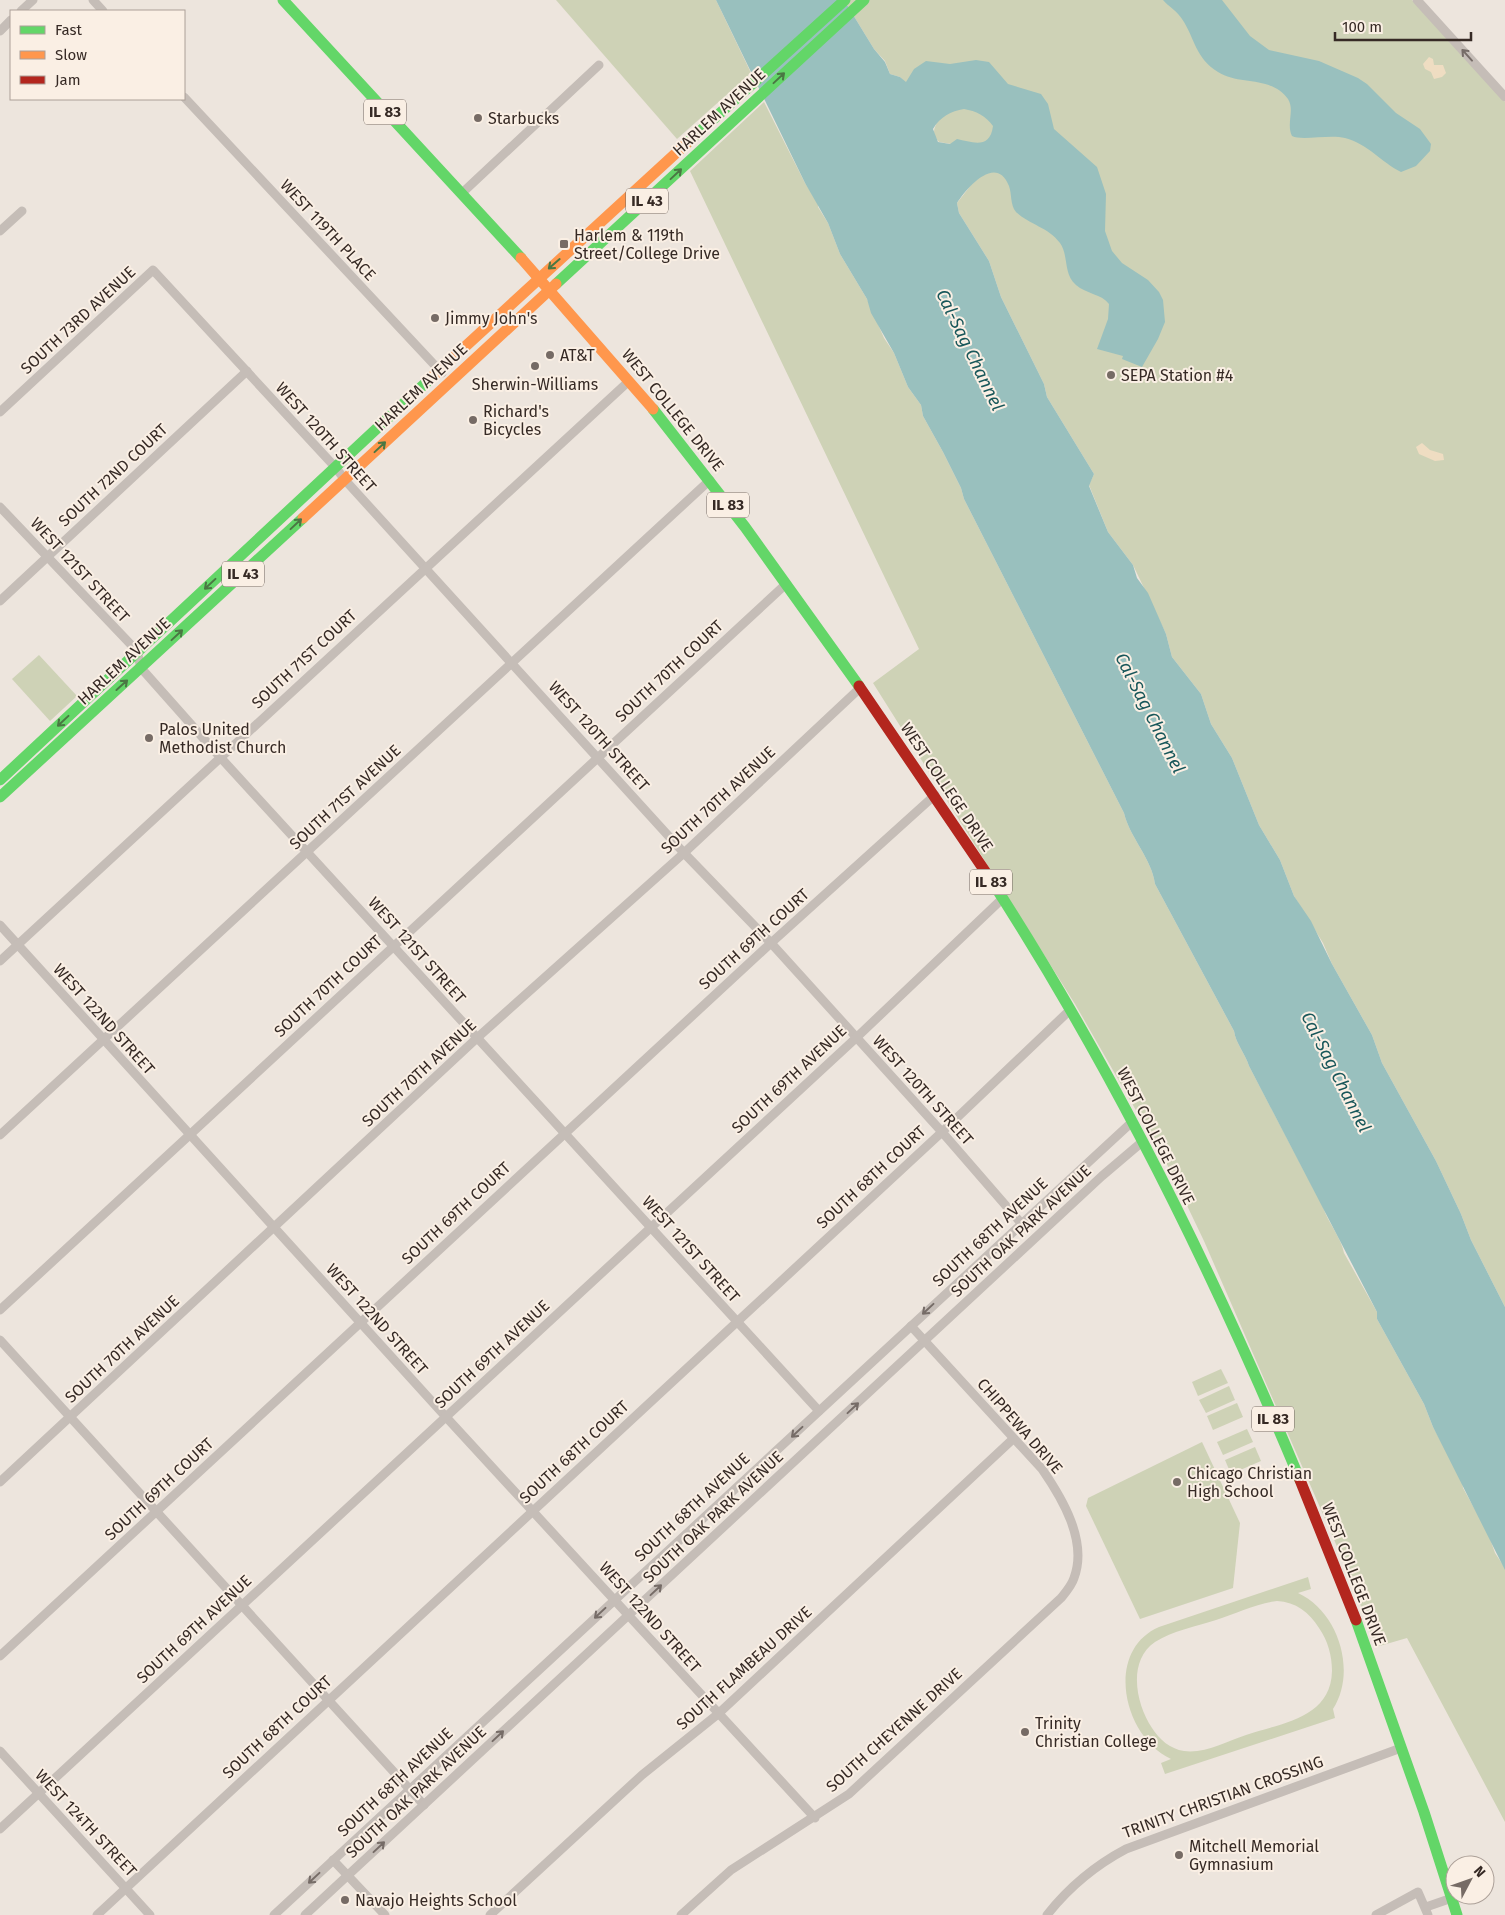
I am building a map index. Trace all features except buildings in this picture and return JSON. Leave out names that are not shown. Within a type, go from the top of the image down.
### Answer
[{"type":"main road","name":"WEST COLLEGE DRIVE","points":[[282,0],[551,290],[629,380],[710,480],[935,795],[1002,899],[1070,1010],[1132,1122],[1222,1304],[1295,1468],[1343,1584],[1445,1877]]},
{"type":"main road","name":"HARLEM AVENUE","points":[[0,780],[539,278],[845,0]]},
{"type":"main road","name":"HARLEM AVENUE","points":[[0,797],[864,0]]},
{"type":"street","points":[[22,10],[33,0]]},
{"type":"street","points":[[93,0],[102,10]]},
{"type":"street","points":[[1417,0],[1505,97]]},
{"type":"street","points":[[0,31],[10,21]]},
{"type":"street","points":[[461,194],[599,65]]},
{"type":"street","name":"WEST 119TH PLACE","points":[[185,98],[450,383]]},
{"type":"street","points":[[0,231],[22,211]]},
{"type":"street","name":"WEST 120TH STREET","points":[[153,270],[336,468],[344,480],[512,662],[684,853],[771,943],[942,1132],[1021,1223]]},
{"type":"street","name":"SOUTH 73RD AVENUE","points":[[0,412],[153,270]]},
{"type":"street","name":"SOUTH 72ND COURT","points":[[0,601],[247,371]]},
{"type":"street","name":"SOUTH 71ST COURT","points":[[0,961],[629,380]]},
{"type":"street","name":"SOUTH 71ST AVENUE","points":[[0,1136],[710,480]]},
{"type":"street","name":"WEST 121ST STREET","points":[[0,506],[47,558],[137,651],[141,668],[220,757],[819,1411]]},
{"type":"street","name":"SOUTH 70TH COURT","points":[[0,1310],[786,584]]},
{"type":"street","name":"SOUTH 70TH AVENUE","points":[[0,1482],[477,1038],[684,853],[860,688]]},
{"type":"street","name":"SOUTH 69TH COURT","points":[[0,1656],[771,943],[935,795]]},
{"type":"street","name":"SOUTH 69TH AVENUE","points":[[0,1829],[856,1038],[1002,899]]},
{"type":"street","name":"WEST 122ND STREET","points":[[0,925],[188,1135],[815,1818]]},
{"type":"street","name":"SOUTH 68TH COURT","points":[[97,1915],[942,1132],[1070,1010]]},
{"type":"street","name":"SOUTH 68TH AVENUE","points":[[274,1915],[1132,1122]]},
{"type":"street","name":"SOUTH OAK PARK AVENUE","points":[[305,1915],[1102,1176],[1142,1142]]},
{"type":"street","name":"CHIPPEWA DRIVE","points":[[911,1326],[1042,1469],[1058,1492],[1076,1537],[1079,1561]]},
{"type":"street","points":[[0,1340],[424,1805]]},
{"type":"street","name":"SOUTH FLAMBEAU DRIVE","points":[[490,1915],[636,1780],[718,1714],[1013,1439]]},
{"type":"street","name":"SOUTH CHEYENNE DRIVE","points":[[681,1915],[731,1870],[756,1852],[815,1818],[849,1794],[1061,1598],[1074,1580],[1079,1561]]},
{"type":"street","name":"TRINITY CHRISTIAN CROSSING","points":[[1047,1915],[1064,1894],[1089,1872],[1126,1848],[1401,1748]]},
{"type":"street","name":"WEST 124TH STREET","points":[[0,1751],[150,1915]]},
{"type":"street","points":[[333,1860],[385,1915]]},
{"type":"street","points":[[1376,1915],[1418,1892],[1427,1911],[1445,1902]]},
{"type":"green space","points":[[556,0],[716,0],[751,73],[677,139]]},
{"type":"green space","points":[[844,0],[1412,0],[1505,102],[1505,1307],[1471,1240],[1436,1161],[1382,1063],[1372,1035],[1332,964],[1323,943],[1294,896],[1280,860],[1259,825],[1232,758],[1211,724],[1201,694],[1172,657],[1166,634],[1133,565],[1108,532],[1089,485],[1094,474],[1047,397],[1044,384],[1001,297],[989,261],[959,213],[957,203],[971,185],[951,144],[939,142],[935,137],[934,132],[938,121],[910,78],[906,83],[900,77],[890,74],[885,61],[874,49]]},
{"type":"green space","points":[[764,102],[805,183],[828,223],[840,254],[867,299],[884,338],[894,353],[908,387],[921,405],[923,416],[961,488],[964,499],[1150,866],[1155,884],[1234,1031],[1249,1066],[1323,1207],[1344,1253],[1377,1312],[1377,1319],[1424,1404],[1433,1427],[1462,1480],[1463,1488],[1488,1533],[1495,1553],[1505,1568],[1505,1822],[1407,1638],[1376,1647],[1349,1574],[1204,1241],[1169,1168],[1075,1004],[873,683],[919,649],[690,171]]},
{"type":"green space","points":[[39,655],[77,696],[50,721],[12,679]]},
{"type":"green space","points":[[1221,1369],[1228,1383],[1198,1396],[1192,1382]]},
{"type":"green space","points":[[1229,1386],[1235,1400],[1206,1413],[1199,1400]]},
{"type":"green space","points":[[1237,1403],[1243,1417],[1213,1430],[1207,1416]]},
{"type":"green space","points":[[1247,1429],[1253,1442],[1223,1455],[1217,1442]]},
{"type":"green space","points":[[1202,1442],[1240,1523],[1233,1588],[1140,1619],[1086,1506],[1088,1498]]},
{"type":"green space","points":[[1255,1447],[1261,1461],[1231,1474],[1225,1460]]},
{"type":"green space","points":[[1308,1577],[1311,1589],[1298,1593],[1312,1602],[1324,1614],[1340,1644],[1343,1678],[1340,1694],[1333,1709],[1335,1718],[1165,1774],[1161,1763],[1171,1759],[1154,1748],[1141,1732],[1132,1714],[1126,1694],[1126,1674],[1131,1655],[1142,1639],[1159,1627]],"holes":[[[1277,1601],[1296,1606],[1311,1617],[1327,1643],[1332,1671],[1329,1687],[1323,1699],[1314,1709],[1289,1722],[1208,1749],[1184,1751],[1174,1748],[1162,1740],[1146,1718],[1139,1695],[1138,1671],[1140,1660],[1146,1650],[1155,1642],[1177,1632],[1262,1604]]]},
{"type":"sand","points":[[1429,57],[1433,59],[1434,65],[1443,65],[1446,73],[1442,77],[1434,79],[1431,72],[1425,69],[1423,64]]},
{"type":"sand","points":[[1422,443],[1430,450],[1443,454],[1444,460],[1435,461],[1419,454],[1416,447]]},
{"type":"water","name":"Cal-Sag Channel","points":[[716,0],[844,0],[874,49],[885,62],[890,74],[900,77],[906,82],[914,69],[926,61],[950,64],[976,60],[989,62],[1008,84],[1041,94],[1048,104],[1054,129],[1097,167],[1106,194],[1105,231],[1112,251],[1122,263],[1148,280],[1159,292],[1163,300],[1165,322],[1158,339],[1142,367],[1122,359],[1123,356],[1097,349],[1108,319],[1109,304],[1102,298],[1080,288],[1072,281],[1060,243],[1050,233],[1016,212],[1009,186],[1003,177],[997,173],[989,173],[981,177],[957,203],[959,213],[989,261],[1001,297],[1044,384],[1047,397],[1094,474],[1089,486],[1108,532],[1133,565],[1137,578],[1148,593],[1166,634],[1172,657],[1201,694],[1211,724],[1232,758],[1259,825],[1280,860],[1294,896],[1311,921],[1332,964],[1372,1035],[1382,1063],[1436,1161],[1471,1240],[1505,1307],[1505,1570],[1433,1427],[1424,1404],[1377,1319],[1377,1312],[1249,1066],[1234,1031],[1155,884],[1150,866],[964,499],[961,488],[923,416],[921,405],[908,387],[894,353],[871,313],[867,299],[840,254],[828,223],[805,183]],"holes":[[[964,109],[977,113],[990,122],[993,126],[988,139],[980,143],[957,139],[950,144],[938,142],[933,129],[939,121],[946,115]]]},
{"type":"water","points":[[1163,0],[1222,0],[1250,36],[1269,50],[1319,61],[1358,78],[1367,84],[1396,113],[1420,129],[1431,144],[1430,151],[1416,166],[1401,172],[1361,144],[1345,138],[1302,138],[1292,136],[1290,131],[1291,108],[1288,99],[1273,87],[1227,76],[1210,66],[1200,54],[1182,19]]},
{"type":"traffic: fast","points":[[283,0],[521,258]]},
{"type":"traffic: fast","points":[[687,143],[845,0]]},
{"type":"traffic: fast","points":[[556,284],[864,0]]},
{"type":"traffic: fast","points":[[0,780],[432,377]]},
{"type":"traffic: fast","points":[[653,409],[745,527],[859,686]]},
{"type":"traffic: fast","points":[[0,797],[303,518]]},
{"type":"traffic: fast","points":[[989,877],[1077,1022],[1119,1096],[1158,1171],[1232,1324],[1300,1480]]},
{"type":"traffic: fast","points":[[1356,1620],[1424,1812],[1457,1915]]},
{"type":"traffic: slow","points":[[432,377],[687,143]]},
{"type":"traffic: slow","points":[[521,258],[653,409]]},
{"type":"traffic: slow","points":[[303,518],[556,284]]},
{"type":"traffic: jam","points":[[859,686],[989,877]]},
{"type":"traffic: jam","points":[[1300,1480],[1356,1620]]},
{"type":"place","name":"Starbucks","points":[[478,118]]},
{"type":"place","name":"Harlem & 119th Street/College Drive","points":[[564,244]]},
{"type":"place","name":"Jimmy John's","points":[[435,318]]},
{"type":"place","name":"AT&T","points":[[550,355]]},
{"type":"place","name":"Sherwin-Williams","points":[[535,366]]},
{"type":"place","name":"SEPA Station #4","points":[[1111,375]]},
{"type":"place","name":"Richard's Bicycles","points":[[473,420]]},
{"type":"place","name":"Palos United Methodist Church","points":[[149,738]]},
{"type":"place","name":"Chicago Christian High School","points":[[1177,1482]]},
{"type":"place","name":"Trinity Christian College","points":[[1025,1732]]},
{"type":"place","name":"Mitchell Memorial Gymnasium","points":[[1179,1855]]},
{"type":"place","name":"Navajo Heights School","points":[[345,1900]]}]
